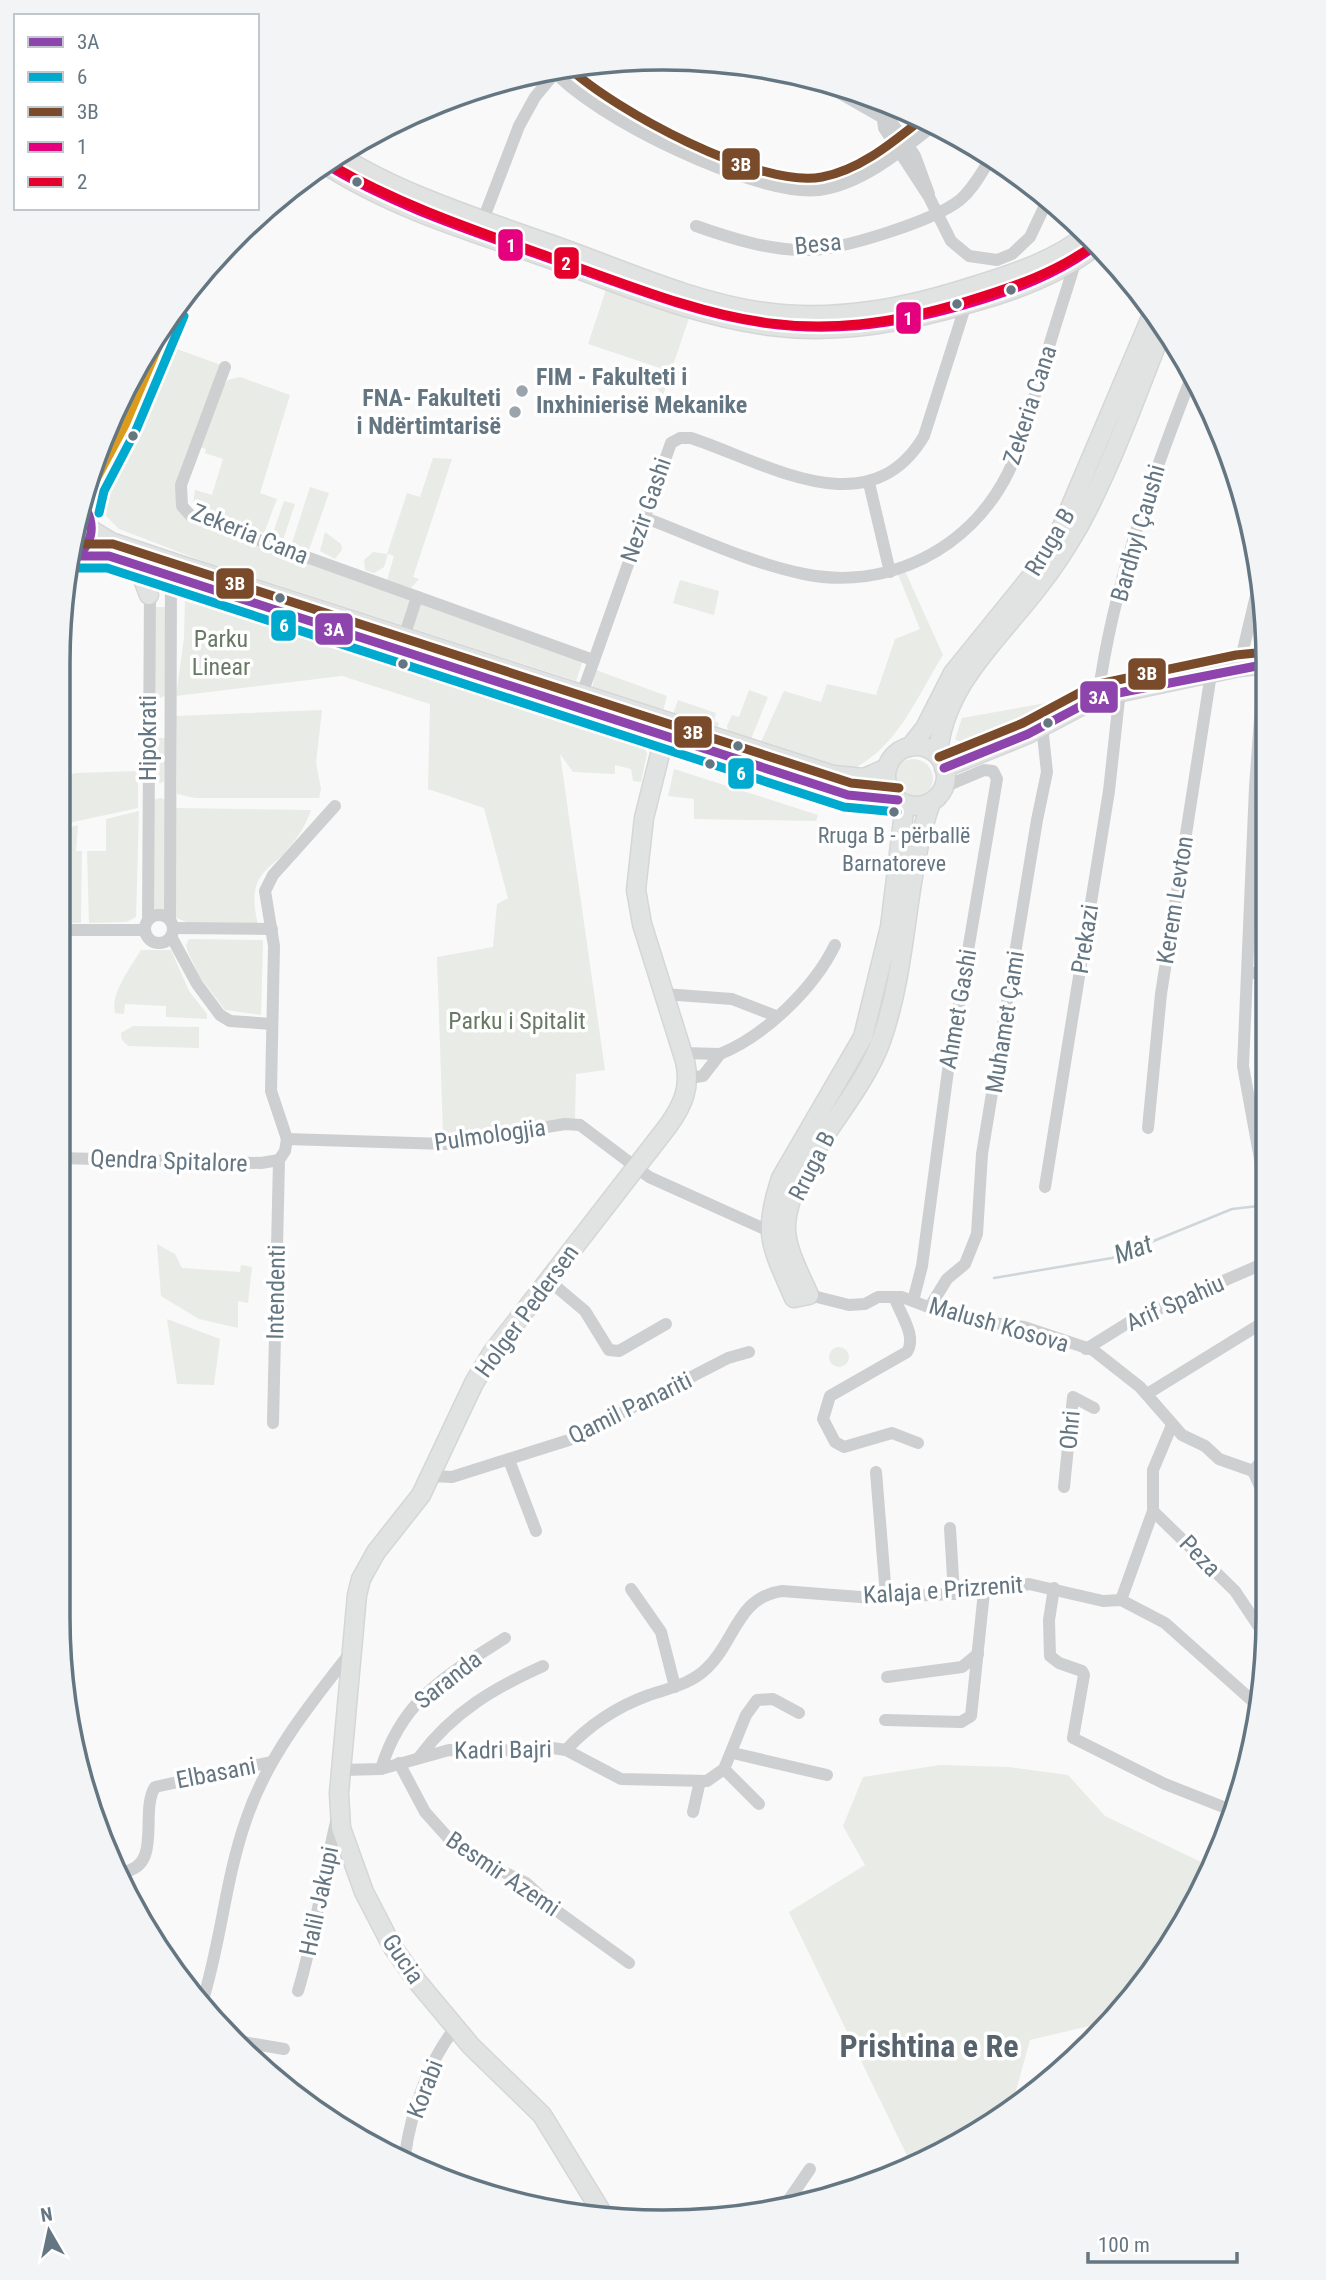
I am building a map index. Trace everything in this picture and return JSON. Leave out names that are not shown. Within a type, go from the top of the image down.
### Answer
[{"type":"main road","points":[[347,161],[480,227],[700,311],[770,326],[854,327],[899,321],[967,304],[1024,285],[1076,260],[1089,251]]},
{"type":"main road","points":[[335,170],[382,197],[701,297],[763,312],[814,315],[897,308],[970,288],[1030,267],[1078,240]]},
{"type":"main road","name":"Rruga B","points":[[910,747],[925,728],[953,673],[1030,578],[1058,536],[1148,323]]},
{"type":"main road","name":"Rruga B","points":[[941,762],[939,735],[952,700],[966,676],[1039,587],[1080,523],[1162,343]]},
{"type":"main road","points":[[107,457],[151,362]]},
{"type":"main road","points":[[80,553],[87,547],[93,531],[88,517]]},
{"type":"main road","points":[[93,531],[165,568],[341,634],[665,729],[844,777],[864,778],[887,768]]},
{"type":"main road","points":[[79,557],[98,554],[165,568],[404,637],[582,694],[665,729],[848,795],[918,806],[931,802],[944,787],[941,762],[926,748],[910,747],[895,755],[887,768],[888,786],[902,802]]},
{"type":"main road","points":[[123,560],[138,573],[149,595]]},
{"type":"main road","points":[[941,762],[1042,726],[1098,697],[1121,690],[1256,665]]},
{"type":"main road","name":"Holger Pedersen","points":[[352,1651],[359,1587],[376,1552],[409,1514],[431,1476],[483,1367],[547,1279],[679,1111],[688,1078],[638,907],[636,874],[644,818],[665,729]]},
{"type":"main road","name":"Rruga B","points":[[902,802],[890,927],[863,1037],[781,1178],[773,1202],[769,1241],[794,1298],[809,1295],[788,1240],[786,1224],[790,1205],[798,1183],[868,1072],[881,1041],[907,931],[921,829],[931,802]]},
{"type":"main road","name":"Gucia","points":[[352,1651],[339,1810],[346,1844],[377,1919],[416,1980],[456,2027],[542,2115],[598,2206]]},
{"type":"street","points":[[563,79],[608,112],[672,147],[765,183],[804,190],[829,188],[869,171],[925,131]]},
{"type":"street","points":[[480,227],[519,126],[546,81]]},
{"type":"street","points":[[868,106],[883,119],[884,128],[904,148],[951,242],[961,253],[978,259],[997,260],[1012,254],[1030,237],[1044,209]]},
{"type":"street","name":"Besa","points":[[696,226],[739,239],[807,250],[846,243],[937,214],[968,192],[986,166]]},
{"type":"street","name":"Zekeria Cana","points":[[643,517],[803,574],[847,578],[890,572],[937,553],[970,527],[993,500],[1024,435],[1076,260]]},
{"type":"street","name":"Nezir Gashi","points":[[582,694],[668,446],[685,437],[814,481],[841,486],[869,483],[902,464],[924,436],[967,304]]},
{"type":"street","name":"Zekeria Cana","points":[[225,367],[181,485],[180,495],[185,511],[593,660]]},
{"type":"street","name":"Bardhyl Çaushi","points":[[1098,697],[1117,599],[1161,454],[1188,387]]},
{"type":"street","points":[[869,483],[890,572]]},
{"type":"street","name":"Hipokrati","points":[[145,925],[149,595],[165,568]]},
{"type":"street","name":"Hipokrati","points":[[165,568],[172,928]]},
{"type":"street","points":[[404,637],[417,597]]},
{"type":"street","points":[[1239,667],[1253,607]]},
{"type":"street","name":"Kerem Levton","points":[[1148,1128],[1161,994],[1211,674]]},
{"type":"street","name":"Prekazi","points":[[1045,1187],[1109,792],[1121,690]]},
{"type":"street","name":"Muhamet Çami","points":[[931,1306],[947,1279],[965,1264],[977,1234],[982,1154],[1037,820],[1045,793],[1047,772],[1042,726]]},
{"type":"street","name":"Ahmet Gashi","points":[[913,1301],[922,1266],[948,1063],[997,779],[993,771],[984,770],[944,787]]},
{"type":"street","points":[[287,1139],[271,1091],[274,946],[266,902],[268,883],[335,806]]},
{"type":"street","points":[[1256,827],[1243,1066],[1256,1138]]},
{"type":"street","points":[[70,929],[145,925],[158,917],[172,928],[197,984],[220,1015],[230,1021],[272,1024]]},
{"type":"street","points":[[145,925],[152,940],[172,928],[272,929]]},
{"type":"street","points":[[688,1078],[704,1076],[720,1054],[743,1042],[788,1008],[819,973],[835,946]]},
{"type":"street","points":[[1247,973],[1256,973]]},
{"type":"street","points":[[664,994],[732,999],[776,1016]]},
{"type":"street","points":[[682,1052],[720,1054]]},
{"type":"street","name":"Pulmologjia","points":[[287,1139],[445,1144],[573,1124],[588,1129],[636,1167]]},
{"type":"street","name":"Intendenti","points":[[273,1423],[279,1160],[285,1151],[287,1139]]},
{"type":"street","name":"Qendra Spitalore","points":[[70,1158],[261,1163],[279,1160]]},
{"type":"street","points":[[636,1167],[649,1177],[769,1231]]},
{"type":"street","name":"Arif Spahiu","points":[[1086,1349],[1131,1321],[1256,1267]]},
{"type":"street","points":[[547,1279],[585,1311],[609,1350],[619,1351],[666,1324]]},
{"type":"street","name":"Malush Kosova","points":[[809,1295],[849,1305],[865,1304],[878,1297],[902,1297],[957,1318],[1024,1326],[1086,1349],[1106,1358],[1147,1394],[1172,1425],[1219,1459],[1256,1469]]},
{"type":"street","points":[[895,1299],[911,1336],[912,1345],[907,1352],[830,1396],[823,1419],[835,1442],[844,1447],[892,1433],[918,1443]]},
{"type":"street","points":[[1147,1394],[1256,1327]]},
{"type":"street","name":"Qamil Panariti","points":[[431,1476],[452,1477],[569,1440],[728,1358],[749,1352]]},
{"type":"street","name":"Ohri","points":[[1064,1487],[1073,1397],[1094,1408]]},
{"type":"street","points":[[1121,1600],[1153,1511],[1153,1470],[1172,1425]]},
{"type":"street","points":[[509,1460],[536,1531]]},
{"type":"street","points":[[876,1472],[886,1596]]},
{"type":"street","name":"Peza","points":[[1153,1511],[1235,1591],[1256,1622]]},
{"type":"street","points":[[950,1528],[954,1594]]},
{"type":"street","name":"Kalaja e Prizrenit","points":[[566,1750],[594,1722],[611,1712],[674,1687],[708,1668],[725,1646],[742,1614],[771,1592],[792,1590],[886,1596],[984,1592],[1029,1584],[1103,1601],[1121,1600],[1165,1623],[1250,1699]]},
{"type":"street","points":[[1054,1588],[1049,1620],[1050,1656],[1059,1663],[1082,1671],[1084,1680],[1073,1733],[1076,1741],[1165,1784],[1225,1808]]},
{"type":"street","points":[[631,1589],[661,1632],[674,1687]]},
{"type":"street","points":[[885,1720],[967,1720],[973,1711],[984,1592]]},
{"type":"street","name":"Saranda","points":[[381,1769],[396,1731],[420,1697],[505,1638]]},
{"type":"street","points":[[205,1992],[245,1821],[271,1762],[314,1698],[352,1651]]},
{"type":"street","points":[[887,1676],[962,1667],[978,1654]]},
{"type":"street","name":"Kadri Bajri","points":[[420,1756],[447,1723],[463,1710],[543,1666]]},
{"type":"street","points":[[759,1804],[724,1769],[733,1753],[746,1715],[757,1700],[773,1699],[799,1713]]},
{"type":"street","name":"Kadri Bajri","points":[[342,1770],[381,1769],[449,1750],[498,1751],[531,1747],[566,1750],[621,1779],[700,1781],[713,1779],[724,1769]]},
{"type":"street","points":[[733,1753],[827,1775]]},
{"type":"street","name":"Elbasani","points":[[127,1870],[137,1867],[145,1857],[150,1797],[160,1784],[271,1762]]},
{"type":"street","name":"Besmir Azemi","points":[[400,1763],[425,1812],[451,1841],[465,1853],[526,1883],[557,1911],[629,1964]]},
{"type":"street","points":[[693,1812],[700,1781]]},
{"type":"street","name":"Halil Jakupi","points":[[298,1991],[309,1956],[321,1882],[339,1810]]},
{"type":"street","name":"Korabi","points":[[405,2151],[413,2118],[435,2062],[456,2027]]},
{"type":"street","points":[[252,2043],[284,2049]]},
{"type":"street","points":[[791,2196],[810,2169]]},
{"type":"green space","points":[[607,287],[690,315],[663,395],[654,385],[660,368],[588,344]]},
{"type":"green space","points":[[174,348],[221,365],[176,505],[583,660],[576,681],[200,560],[119,529],[106,516],[104,494],[110,478],[131,454]]},
{"type":"green space","points":[[240,377],[290,395],[260,493],[277,499],[264,533],[200,512],[193,504],[195,490],[212,495],[223,459],[205,453],[206,449],[200,447],[224,385],[228,380]]},
{"type":"green space","points":[[433,458],[452,459],[413,577],[419,579],[411,588],[387,580],[394,556],[388,554],[384,567],[374,573],[365,570],[364,560],[373,552],[387,554],[407,493],[420,497]]},
{"type":"green space","points":[[310,487],[329,493],[309,550],[292,543]]},
{"type":"green space","points":[[284,501],[295,504],[283,540],[272,536]]},
{"type":"green space","points":[[325,532],[341,544],[342,550],[335,559],[320,551]]},
{"type":"green space","points":[[905,571],[943,655],[894,734],[868,760],[851,770],[761,742],[784,691],[821,702],[827,684],[876,695],[895,639],[920,629],[898,574]]},
{"type":"green space","points":[[680,580],[719,591],[714,615],[673,603]]},
{"type":"green space","name":"Parku i Spitalit","points":[[185,601],[354,650],[373,660],[469,684],[641,740],[647,754],[641,782],[633,781],[631,769],[615,765],[615,774],[573,772],[560,754],[605,1070],[576,1074],[575,1119],[443,1134],[437,957],[493,947],[497,904],[508,898],[484,808],[428,789],[430,704],[342,676],[176,696],[184,638]]},
{"type":"green space","points":[[154,607],[166,607],[166,695],[160,698],[152,691]]},
{"type":"green space","points":[[596,670],[667,696],[663,711],[592,689]]},
{"type":"green space","points":[[749,690],[768,697],[751,739],[728,732],[727,726],[732,715],[739,717]]},
{"type":"green space","points":[[678,700],[716,713],[714,721],[719,723],[717,729],[673,714]]},
{"type":"green space","points":[[1046,703],[1049,708],[1022,724],[966,746],[955,739],[962,718]]},
{"type":"green space","points":[[322,710],[316,763],[321,789],[319,798],[195,798],[177,794],[176,716]]},
{"type":"green space","points":[[152,738],[166,738],[164,781],[161,783],[154,781]]},
{"type":"green space","points":[[913,759],[927,765],[933,779],[927,793],[913,799],[899,793],[893,779],[899,765]]},
{"type":"green space","points":[[674,769],[818,815],[816,821],[694,819],[694,799],[668,796]]},
{"type":"green space","points":[[138,771],[138,808],[70,823],[70,775]]},
{"type":"green space","points":[[153,800],[165,800],[165,913],[151,913]]},
{"type":"green space","points":[[175,808],[311,810],[295,840],[258,881],[254,897],[258,926],[193,925],[172,916]]},
{"type":"green space","points":[[139,811],[136,917],[126,922],[89,923],[87,851],[106,851],[106,819]]},
{"type":"green space","points":[[78,825],[76,851],[82,851],[81,923],[70,922],[70,827]]},
{"type":"green space","points":[[189,939],[263,940],[261,1015],[225,1010],[200,977],[188,952],[186,945]]},
{"type":"green space","points":[[141,950],[171,950],[189,991],[207,1014],[207,1019],[166,1017],[166,1006],[125,1004],[124,1014],[115,1013],[118,989]]},
{"type":"green space","points":[[133,1026],[199,1027],[199,1048],[128,1046],[122,1040],[121,1033]]},
{"type":"green space","points":[[157,1244],[175,1254],[182,1268],[240,1272],[241,1265],[252,1267],[248,1303],[238,1301],[238,1328],[199,1319],[161,1296]]},
{"type":"green space","points":[[167,1319],[220,1339],[214,1385],[177,1384]]},
{"type":"green space","points":[[839,1347],[846,1350],[849,1357],[846,1364],[839,1367],[832,1364],[829,1357],[832,1350]]},
{"type":"green space","points":[[940,1765],[1009,1767],[1068,1775],[1105,1816],[1203,1861],[1177,1914],[1156,1946],[1109,2008],[1092,2025],[1030,2040],[1015,2093],[959,2131],[908,2157],[789,1912],[865,1865],[843,1826],[863,1777]]},
{"type":"waterway","name":"Mat","points":[[994,1278],[1112,1258],[1232,1209],[1256,1206]]},
{"type":"transit line","name":"3B","points":[[579,76],[618,104],[689,143],[762,171],[795,177],[822,177],[850,168],[875,154],[913,126]]},
{"type":"transit line","name":"2","points":[[337,168],[438,216],[494,237],[659,296],[754,321],[801,326],[852,325],[906,317],[1018,284],[1051,270],[1087,249]]},
{"type":"transit line","name":"1","points":[[335,170],[430,215],[485,236],[651,295],[748,321],[796,326],[847,326],[903,320],[964,305],[1034,281],[1067,265],[1088,251]]},
{"type":"transit line","name":"6","points":[[99,513],[104,491],[136,430],[184,316]]},
{"type":"transit line","points":[[104,465],[125,425],[151,362]]},
{"type":"transit line","name":"3A","points":[[80,553],[91,535],[89,516]]},
{"type":"transit line","name":"3B","points":[[82,544],[113,544],[851,783],[899,788]]},
{"type":"transit line","name":"3A","points":[[80,556],[109,556],[848,795],[898,800]]},
{"type":"transit line","name":"6","points":[[79,568],[107,568],[844,807],[897,812]]},
{"type":"transit line","name":"3B","points":[[939,757],[1023,723],[1094,685],[1256,653]]},
{"type":"transit line","name":"3A","points":[[944,768],[1028,734],[1098,697],[1256,666]]},
{"type":"place","name":"FIM - Fakulteti i Inxhinierisë Mekanike","points":[[522,391]]},
{"type":"place","name":"FNA- Fakulteti i Ndërtimtarisë","points":[[515,412]]},
{"type":"place","name":"Rruga B - përballë Barnatoreve","points":[[894,812]]},
{"type":"district","name":"Prishtina e Re","points":[[929,2046]]},
{"type":"park label","name":"Parku Linear","points":[[221,653]]}]
